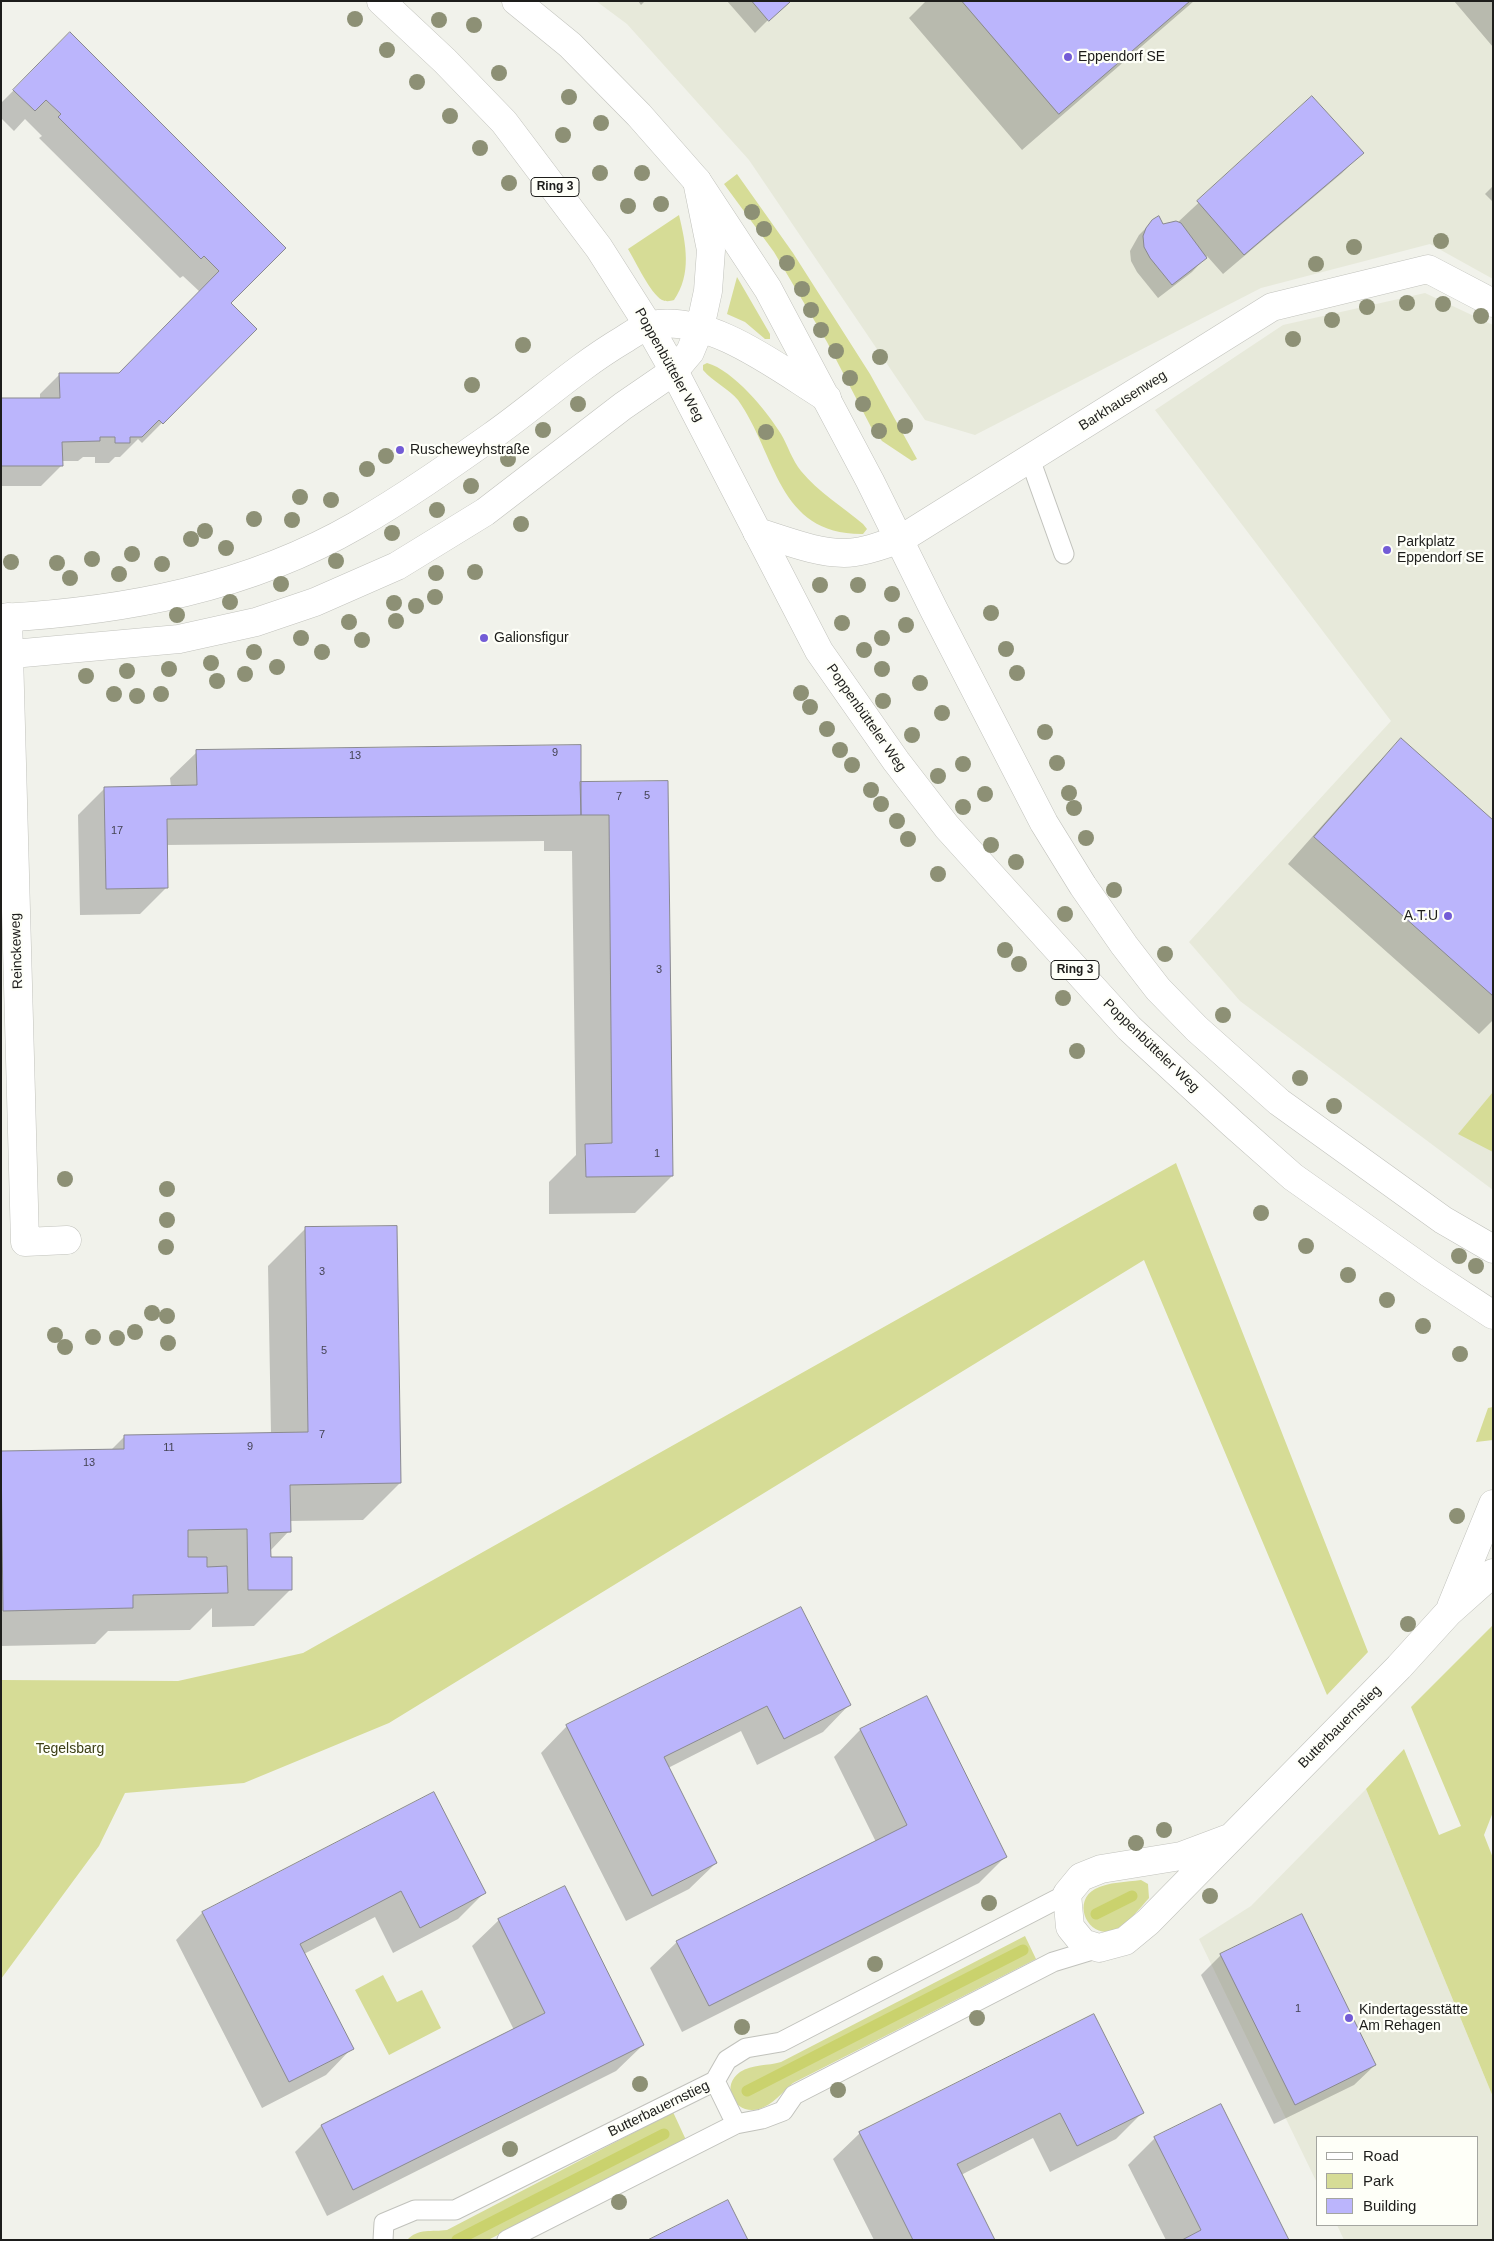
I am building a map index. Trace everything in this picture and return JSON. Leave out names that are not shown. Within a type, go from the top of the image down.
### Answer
[{"type":"street","name":"Poppenbütteler Weg","points":[[381,1],[445,61],[504,122],[599,248],[648,325],[674,371],[819,651],[896,762],[947,827],[1129,1028],[1293,1177],[1429,1273],[1493,1315]]},
{"type":"street","points":[[516,1],[570,45],[639,115],[697,181],[768,289],[901,539],[934,610],[1044,823],[1083,886],[1124,945],[1158,989],[1197,1029],[1279,1102],[1443,1220],[1493,1249]]},
{"type":"street","points":[[5,655],[180,640],[256,622],[315,602],[397,566],[485,512],[623,406],[674,371],[690,352],[700,328],[708,291],[711,250],[697,181]]},
{"type":"street","name":"Barkhausenweg","points":[[758,532],[824,551],[844,553],[861,551],[901,539],[1272,307],[1428,269],[1493,303]]},
{"type":"street","points":[[5,617],[116,607],[166,598],[221,584],[309,550],[355,526],[422,486],[510,423],[598,355],[648,325],[675,323],[700,328],[746,349],[827,398]]},
{"type":"street","name":"Reinckeweg","points":[[5,617],[25,1242],[68,1240]]},
{"type":"street","name":"Butterbauernstieg","points":[[1448,1613],[1493,1504]]},
{"type":"street","name":"Butterbauernstieg","points":[[1098,1948],[1125,1941],[1148,1922],[1400,1667],[1448,1613],[1493,1573]]},
{"type":"street","name":"Butterbauernstieg","points":[[1067,1894],[1081,1877],[1101,1869],[1181,1856],[1229,1838]]},
{"type":"street","points":[[1067,1894],[1070,1927],[1083,1943],[1098,1948]]},
{"type":"lane","points":[[1030,459],[1064,554]]},
{"type":"lane","name":"Butterbauernstieg","points":[[383,2240],[384,2224],[415,2210],[455,2210],[715,2081],[726,2060],[746,2048],[781,2042],[1067,1894]]},
{"type":"lane","name":"Butterbauernstieg","points":[[507,2240],[736,2124],[762,2119],[783,2111],[794,2095],[1053,1962],[1098,1948]]},
{"type":"lane","points":[[715,2081],[736,2124]]},
{"type":"shaded area","points":[[596,1],[1493,1],[1493,279],[1430,244],[1261,288],[975,435],[925,420],[749,160],[627,24]]},
{"type":"shaded area","points":[[1425,293],[1493,325],[1493,1190],[1240,1001],[1189,942],[1391,721],[1155,410],[1283,325]]},
{"type":"shaded area","name":"Kindertagesstätte Am Rehagen","points":[[1366,1789],[1493,2097],[1493,2240],[1344,2240],[1337,2226],[1479,2226],[1479,2136],[1316,2136],[1316,2181],[1199,1939],[1251,1906]]},
{"type":"green space","points":[[737,174],[793,253],[870,374],[917,459],[912,461],[882,441],[871,427],[827,342],[774,252],[724,184]]},
{"type":"green space","points":[[679,215],[684,237],[685,269],[680,290],[674,300],[665,301],[653,291],[628,249]]},
{"type":"green space","points":[[737,277],[770,334],[770,339],[765,339],[745,322],[727,314]]},
{"type":"green space","points":[[707,363],[728,374],[749,392],[775,425],[801,471],[823,493],[863,524],[867,529],[863,534],[835,531],[813,521],[796,507],[783,488],[751,422],[738,400],[703,370],[703,365]]},
{"type":"green space","points":[[1493,1092],[1493,1152],[1458,1134]]},
{"type":"green space","name":"Tegelsbarg","points":[[1176,1163],[1368,1652],[1327,1695],[1144,1260],[389,1723],[244,1783],[125,1793],[99,1846],[1,1979],[1,1680],[178,1681],[303,1653]]},
{"type":"green space","points":[[1493,1407],[1493,1440],[1476,1442],[1488,1408]]},
{"type":"green space","points":[[1493,1625],[1493,1812],[1484,1835],[1493,1858],[1493,2097],[1366,1789],[1404,1749],[1439,1835],[1461,1826],[1411,1707]]},
{"type":"green space","points":[[1141,1880],[1148,1884],[1149,1898],[1129,1920],[1115,1930],[1106,1932],[1091,1926],[1086,1919],[1084,1911],[1084,1903],[1088,1895],[1095,1889],[1106,1885]]},
{"type":"green space","points":[[1025,1936],[1036,1959],[793,2083],[764,2107],[751,2110],[743,2108],[733,2099],[731,2085],[734,2078],[745,2069],[781,2062]]},
{"type":"green space","points":[[383,1975],[397,2002],[422,1990],[441,2028],[389,2055],[355,1990]]},
{"type":"green space","points":[[673,2112],[686,2140],[488,2240],[407,2240],[421,2232],[447,2230]]},
{"type":"building","points":[[752,1],[789,1],[790,2],[769,21]]},
{"type":"building","name":"Eppendorf SE","points":[[962,1],[1190,1],[1059,114]]},
{"type":"building","points":[[70,32],[286,248],[231,303],[257,329],[163,424],[159,420],[142,437],[130,437],[130,443],[115,443],[115,437],[100,437],[100,441],[62,442],[63,466],[1,466],[1,398],[60,398],[59,373],[119,373],[219,271],[204,256],[201,259],[58,117],[61,114],[46,100],[35,111],[13,90]]},
{"type":"building","points":[[1312,96],[1364,153],[1244,255],[1197,201]]},
{"type":"building","points":[[1159,216],[1163,224],[1176,221],[1181,223],[1207,258],[1172,285],[1150,258],[1144,247],[1143,236],[1146,228],[1152,220]]},
{"type":"building","name":"A.T.U","points":[[1401,738],[1493,820],[1493,996],[1314,837]]},
{"type":"building","points":[[581,745],[581,815],[167,819],[168,888],[106,889],[104,787],[197,785],[196,750]]},
{"type":"building","points":[[668,781],[673,1176],[586,1177],[585,1144],[612,1143],[609,815],[581,815],[580,782]]},
{"type":"building","points":[[397,1226],[401,1483],[290,1485],[291,1532],[270,1533],[271,1557],[292,1557],[292,1590],[248,1590],[247,1529],[188,1530],[188,1557],[207,1557],[207,1567],[227,1566],[228,1593],[133,1595],[133,1608],[3,1611],[1,1451],[124,1449],[124,1435],[308,1432],[305,1227]]},
{"type":"building","points":[[801,1607],[851,1705],[784,1739],[767,1706],[664,1757],[717,1863],[652,1896],[566,1725]]},
{"type":"building","points":[[927,1696],[1007,1857],[709,2006],[676,1941],[907,1825],[860,1729]]},
{"type":"building","points":[[434,1792],[486,1893],[420,1928],[401,1891],[300,1944],[354,2049],[289,2082],[202,1912]]},
{"type":"building","points":[[565,1886],[644,2045],[353,2190],[321,2125],[545,2013],[498,1919]]},
{"type":"building","points":[[1302,1914],[1376,2065],[1295,2105],[1220,1954]]},
{"type":"building","points":[[1094,2014],[1144,2113],[1077,2146],[1060,2113],[957,2164],[995,2240],[913,2240],[859,2132]]},
{"type":"building","points":[[1221,2104],[1289,2240],[1182,2240],[1201,2230],[1154,2137]]},
{"type":"building","points":[[728,2200],[748,2240],[648,2240]]},
{"type":"waterway","points":[[1096,1914],[1132,1896]]},
{"type":"waterway","points":[[747,2091],[1023,1950]]},
{"type":"waterway","points":[[457,2240],[664,2134]]},
{"type":"place","name":"Eppendorf SE","points":[[1068,57]]},
{"type":"place","name":"Ruscheweyhstraße","points":[[400,450]]},
{"type":"place","name":"Parkplatz Eppendorf SE","points":[[1387,550]]},
{"type":"place","name":"Galionsfigur","points":[[484,638]]},
{"type":"place","name":"A.T.U","points":[[1448,916]]},
{"type":"place","name":"Kindertagesstätte Am Rehagen","points":[[1349,2018]]}]
